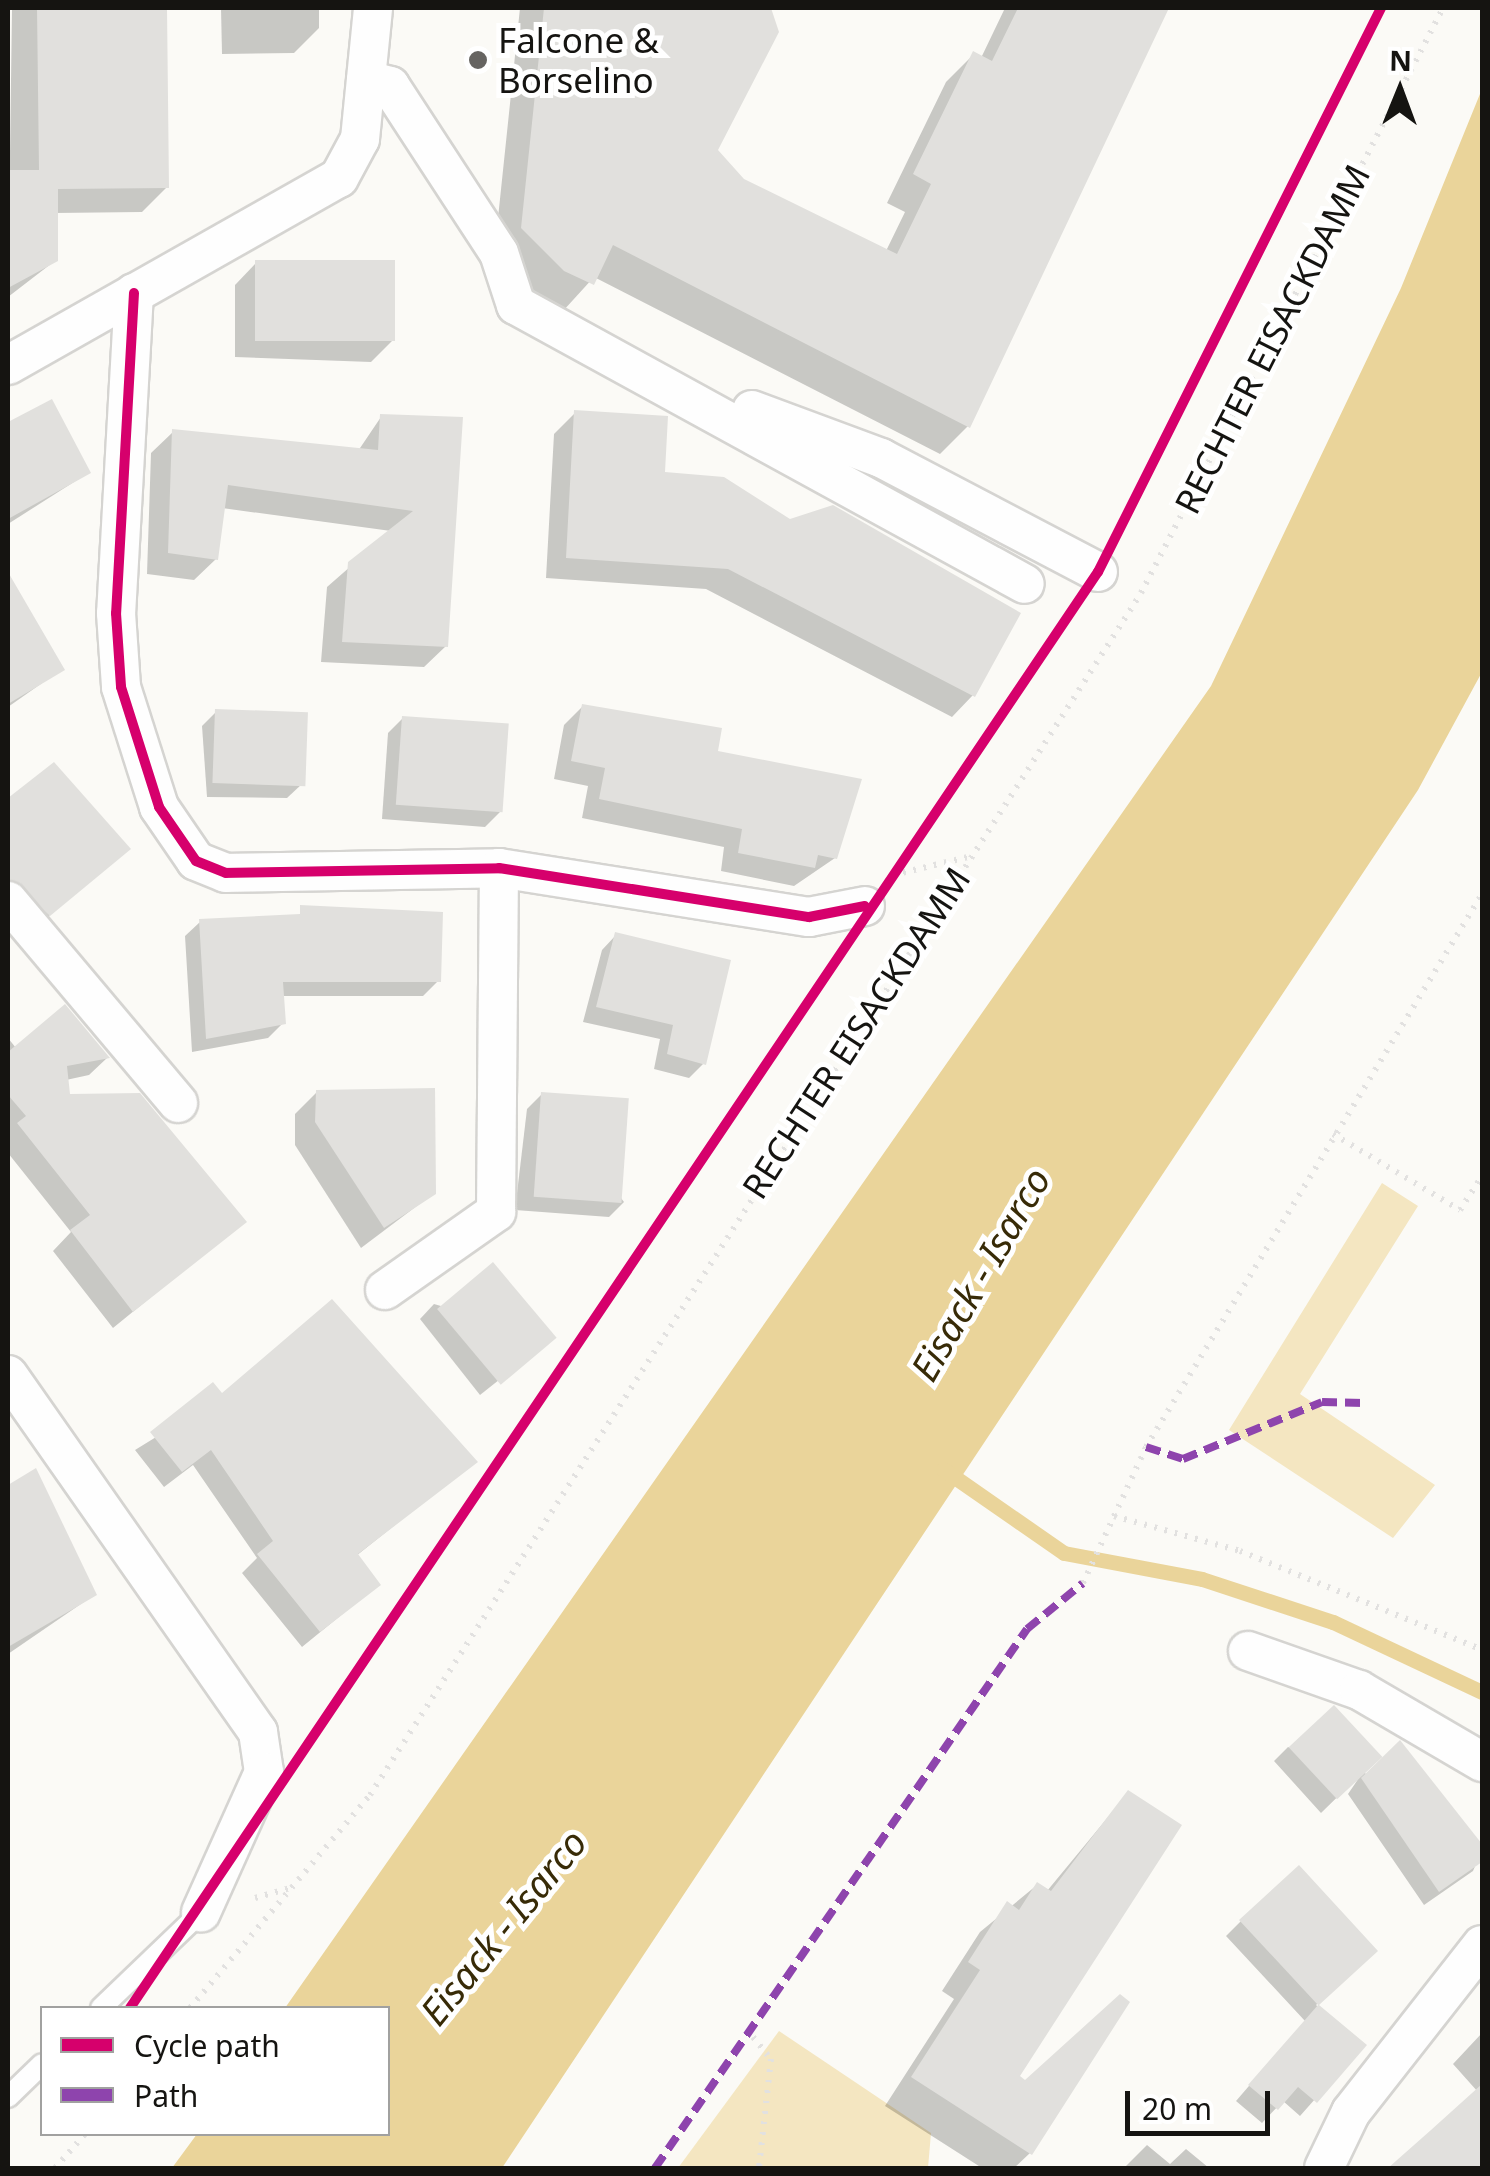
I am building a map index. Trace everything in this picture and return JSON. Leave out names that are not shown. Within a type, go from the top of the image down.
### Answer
[{"type":"street","points":[[8,366],[339,178],[360,139],[372,8]]},
{"type":"street","points":[[366,80],[390,86],[499,253],[516,305],[1025,584]]},
{"type":"street","points":[[499,253],[558,304],[768,418],[880,458],[1098,572]]},
{"type":"street","points":[[134,294],[116,613],[121,687],[158,807],[196,862],[226,873],[500,868],[808,917],[876,891]]},
{"type":"street","points":[[385,1290],[496,1212],[500,868]]},
{"type":"street","points":[[8,901],[178,1103]]},
{"type":"street","points":[[8,1375],[258,1732],[264,1772],[201,1912]]},
{"type":"street","points":[[1248,1651],[1359,1690],[1482,1762]]},
{"type":"street","points":[[1324,2168],[1350,2112],[1482,1944]]},
{"type":"lane","points":[[103,2006],[201,1912]]},
{"type":"lane","points":[[8,2077],[36,2070]]},
{"type":"lane","points":[[8,2097],[36,2070]]},
{"type":"path","points":[[876,891],[968,857]]},
{"type":"path","points":[[876,891],[898,860]]},
{"type":"path","points":[[1082,1583],[1114,1516],[1334,1134],[1482,894]]},
{"type":"path","points":[[1334,1134],[1460,1210],[1482,1176]]},
{"type":"path","points":[[1114,1516],[1240,1551],[1482,1650]]},
{"type":"path","points":[[753,2038],[771,2060],[759,2168]]},
{"type":"path","points":[[55,2168],[83,2136]]},
{"type":"shaded area","points":[[1382,1183],[1418,1206],[1300,1394],[1435,1485],[1393,1538],[1229,1430]]},
{"type":"shaded area","points":[[779,2031],[931,2133],[928,2168],[678,2168]]},
{"type":"water","name":"Eisack - Isarco","points":[[1482,89],[1482,672],[1418,790],[502,2168],[172,2168],[196,2136],[390,2136],[390,2006],[286,2006],[1211,686],[1401,288]]},
{"type":"building","points":[[37,8],[167,8],[169,188],[58,189],[58,261],[8,288],[8,170],[39,170]]},
{"type":"building","points":[[544,8],[771,8],[779,32],[718,150],[744,179],[897,254],[931,184],[913,174],[973,51],[992,61],[1018,8],[1169,8],[970,428],[613,245],[594,285],[564,271],[521,228]]},
{"type":"building","points":[[255,260],[395,260],[395,341],[255,341]]},
{"type":"building","points":[[52,399],[91,473],[8,519],[8,422]]},
{"type":"building","points":[[574,410],[668,416],[665,472],[724,477],[790,519],[833,505],[1021,613],[975,697],[728,569],[566,558]]},
{"type":"building","points":[[380,414],[463,417],[448,647],[342,642],[348,562],[413,511],[228,485],[218,560],[168,553],[172,429],[378,450]]},
{"type":"building","points":[[8,572],[65,670],[8,704]]},
{"type":"building","points":[[582,704],[722,728],[718,751],[862,779],[837,859],[818,855],[815,868],[738,853],[742,829],[599,799],[605,768],[571,761]]},
{"type":"building","points":[[215,709],[308,712],[305,786],[212,783]]},
{"type":"building","points":[[402,716],[509,723],[503,812],[396,805]]},
{"type":"building","points":[[54,762],[131,849],[50,916],[8,879],[8,798]]},
{"type":"building","points":[[300,905],[443,912],[441,982],[283,982],[286,1024],[206,1039],[199,919],[300,914]]},
{"type":"building","points":[[615,932],[731,960],[706,1065],[667,1054],[673,1025],[596,1007]]},
{"type":"building","points":[[65,1004],[110,1058],[67,1066],[70,1094],[140,1093],[247,1222],[133,1312],[70,1230],[90,1215],[17,1123],[26,1116],[8,1095],[8,1052]]},
{"type":"building","points":[[435,1088],[436,1194],[384,1228],[315,1122],[316,1090]]},
{"type":"building","points":[[541,1092],[629,1098],[621,1203],[534,1197]]},
{"type":"building","points":[[493,1262],[557,1338],[501,1385],[437,1309]]},
{"type":"building","points":[[332,1299],[478,1462],[358,1554],[381,1585],[320,1632],[257,1554],[273,1541],[211,1450],[182,1472],[150,1432],[213,1382],[222,1393]]},
{"type":"building","points":[[36,1468],[97,1595],[8,1647],[8,1485]]},
{"type":"building","points":[[1334,1705],[1382,1757],[1337,1799],[1289,1747]]},
{"type":"building","points":[[1400,1740],[1482,1844],[1482,1862],[1439,1892],[1361,1778]]},
{"type":"building","points":[[1128,1790],[1182,1825],[1020,2076],[1025,2080],[1120,1994],[1130,2002],[1032,2155],[911,2077],[980,1970],[968,1962],[1007,1901],[1019,1910],[1037,1882],[1051,1891]]},
{"type":"building","points":[[1299,1865],[1378,1951],[1319,2005],[1367,2045],[1317,2103],[1298,2087],[1278,2110],[1248,2085],[1318,2005],[1239,1920]]},
{"type":"building","points":[[1482,2084],[1482,2168],[1388,2168],[1431,2130]]},
{"type":"waterway","points":[[943,1469],[1064,1553],[1202,1579],[1333,1622],[1482,1692]]},
{"type":"marked path","points":[[1146,1447],[1183,1459],[1322,1402],[1364,1403]]},
{"type":"marked path","points":[[655,2168],[1027,1629],[1083,1583]]},
{"type":"cycle path","points":[[131,2006],[1098,572],[1381,8]]},
{"type":"cycle path","points":[[134,293],[116,613],[121,687],[159,807],[196,861],[226,873],[499,868],[809,917],[865,906]]},
{"type":"place","name":"Falcone & Borselino","points":[[478,60]]}]
